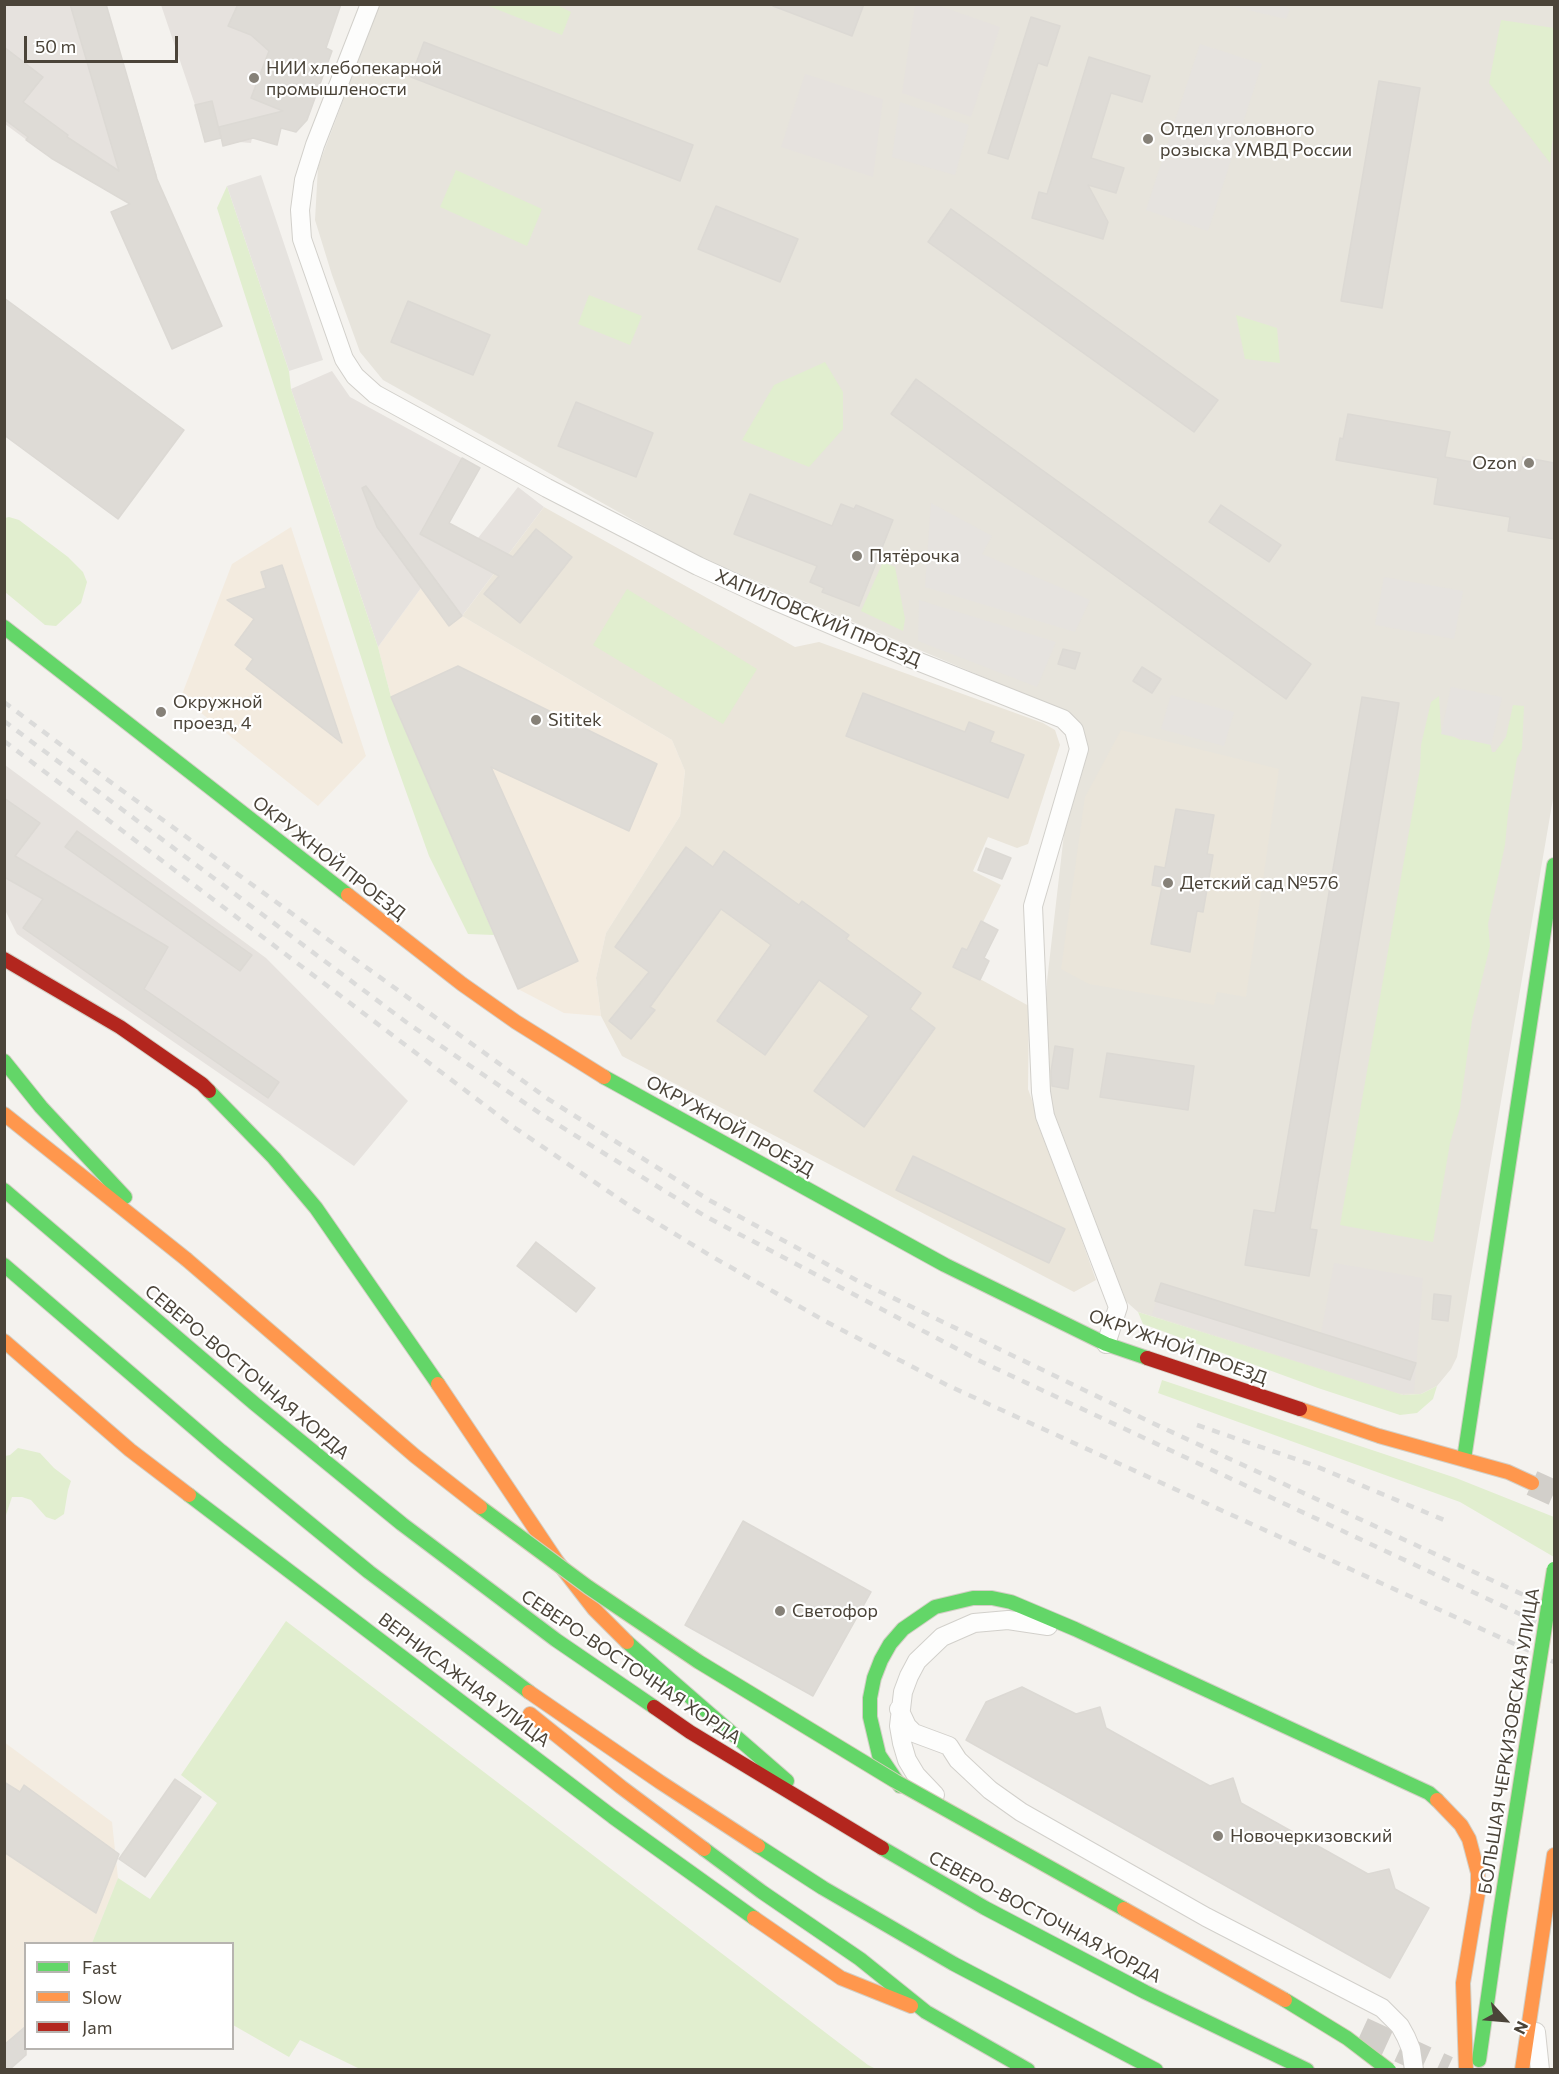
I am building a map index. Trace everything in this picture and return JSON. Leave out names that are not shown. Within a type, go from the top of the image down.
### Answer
[{"type":"main road","name":"ОКРУЖНОЙ ПРОЕЗД","points":[[4,627],[407,942],[516,1022],[583,1065],[945,1265],[1106,1344],[1379,1436],[1508,1472],[1532,1483]]},
{"type":"main road","points":[[1464,1459],[1554,865]]},
{"type":"main road","points":[[4,959],[120,1027],[202,1084],[274,1158],[316,1208],[383,1303],[556,1560],[594,1609],[630,1645],[824,1813]]},
{"type":"main road","points":[[4,1061],[41,1107],[102,1175],[186,1259]]},
{"type":"main road","points":[[4,1114],[186,1259],[415,1456],[496,1520],[588,1587],[699,1662],[895,1781],[1287,2001],[1347,2038],[1389,2070]]},
{"type":"main road","name":"СЕВЕРО-ВОСТОЧНАЯ ХОРДА","points":[[4,1190],[255,1404],[402,1524],[556,1640],[690,1732],[985,1908],[1145,1992],[1307,2070]]},
{"type":"main road","points":[[4,1265],[221,1451],[406,1600],[526,1690],[660,1782],[833,1894],[954,1964],[1114,2050],[1156,2070]]},
{"type":"main road","name":"ВЕРНИСАЖНАЯ УЛИЦА","points":[[4,1341],[130,1450],[613,1816],[787,1942],[841,1978],[926,2012]]},
{"type":"main road","points":[[221,1451],[329,1557],[439,1641]]},
{"type":"main road","name":"БОЛЬШАЯ ЧЕРКИЗОВСКАЯ УЛИЦА","points":[[1477,2070],[1554,1569]]},
{"type":"main road","points":[[1362,2031],[1288,1997],[1197,1950],[916,1799],[901,1787],[879,1755],[870,1717],[870,1698],[874,1678],[890,1644],[903,1629],[935,1607],[973,1598],[992,1598],[1011,1602],[1075,1629],[1429,1794],[1453,1814],[1469,1839],[1478,1872],[1478,1893],[1464,1983],[1466,2070]]},
{"type":"main road","points":[[521,1706],[621,1787],[762,1892],[860,1959],[926,2012],[1028,2070]]},
{"type":"main road","points":[[1522,2070],[1554,1855]]},
{"type":"main road","points":[[1114,2050],[1147,2070]]},
{"type":"street","name":"ХАПИЛОВСКИЙ ПРОЕЗД","points":[[369,4],[315,145],[304,180],[300,210],[302,239],[344,359],[356,376],[375,394],[547,488],[698,566],[907,657],[1063,718],[1074,730],[1079,749],[1033,906],[1041,1092],[1045,1116],[1118,1307],[1106,1344]]},
{"type":"street","points":[[986,1835],[927,1788],[907,1760],[899,1726],[899,1709],[909,1676],[917,1661],[935,1642],[957,1628],[974,1623],[1008,1620],[1075,1629]]},
{"type":"street","points":[[899,1709],[907,1726],[914,1733],[949,1746],[958,1760],[990,1790],[1021,1812],[1206,1917],[1382,2008],[1396,2021],[1406,2037],[1411,2049],[1414,2070]]},
{"type":"street","points":[[1532,1994],[1540,2070]]},
{"type":"shaded area","points":[[4,5],[106,5],[157,176],[123,186],[51,158],[5,124]]},
{"type":"shaded area","name":"НИИ хлебопекарной промышлености","points":[[161,5],[341,5],[326,47],[332,51],[308,118],[296,132],[281,128],[277,145],[252,138],[251,143],[239,142],[223,146],[221,138],[205,142]]},
{"type":"shaded area","points":[[379,5],[1554,5],[1554,793],[1457,1357],[1451,1369],[1437,1386],[1421,1394],[1403,1395],[1383,1390],[1138,1312],[1120,1296],[1046,1093],[1047,981],[1067,808],[1087,748],[1084,730],[1071,714],[697,556],[383,380],[360,352],[315,220],[318,167]]},
{"type":"shaded area","points":[[915,5],[937,5],[1000,27],[971,117],[902,93]]},
{"type":"shaded area","points":[[1226,5],[1283,5],[1290,9],[1286,19]]},
{"type":"shaded area","points":[[1200,44],[1262,64],[1208,231],[1146,210]]},
{"type":"shaded area","points":[[805,74],[883,99],[873,177],[781,147]]},
{"type":"shaded area","points":[[900,102],[969,125],[955,175],[892,157]]},
{"type":"shaded area","points":[[261,175],[323,360],[289,371],[227,186]]},
{"type":"shaded area","points":[[332,371],[350,397],[480,468],[449,523],[478,538],[518,487],[544,507],[462,616],[449,626],[421,588],[378,647],[291,389]]},
{"type":"shaded area","points":[[931,503],[992,536],[982,554],[1090,600],[1075,632],[925,587]]},
{"type":"shaded area","points":[[544,507],[795,647],[819,642],[1043,723],[1055,730],[1060,745],[1028,844],[1017,848],[988,837],[973,871],[1001,885],[983,922],[998,930],[984,958],[989,961],[980,979],[1029,1006],[1028,1089],[1096,1280],[1074,1292],[622,1056],[601,1016],[596,978],[606,933],[680,816],[685,771],[672,740],[462,616]]},
{"type":"shaded area","points":[[291,527],[366,756],[318,806],[181,697],[232,564]]},
{"type":"shaded area","points":[[1384,577],[1463,591],[1454,639],[1375,625]]},
{"type":"shaded area","points":[[421,588],[449,626],[462,616],[672,740],[685,771],[680,816],[606,933],[596,978],[601,1016],[564,1013],[518,989],[391,697],[378,647]]},
{"type":"shaded area","points":[[919,600],[1056,642],[1037,687],[918,641]]},
{"type":"shaded area","points":[[1451,687],[1502,697],[1491,745],[1441,734]]},
{"type":"shaded area","points":[[1171,695],[1234,712],[1224,746],[1161,729]]},
{"type":"shaded area","name":"Детский сад №576","points":[[1121,730],[1279,769],[1246,997],[1217,992],[1214,1005],[1089,984],[1061,969],[1085,797]]},
{"type":"shaded area","points":[[5,765],[266,958],[408,1101],[354,1166],[17,934],[5,910]]},
{"type":"shaded area","points":[[1334,1263],[1423,1278],[1414,1393],[1398,1393],[1152,1315],[1161,1283],[1321,1333]]},
{"type":"shaded area","points":[[4,1742],[112,1822],[118,1878],[92,1942],[24,1942],[24,2027],[5,2045]]},
{"type":"green space","points":[[486,5],[557,5],[571,12],[562,35]]},
{"type":"green space","points":[[1501,20],[1554,28],[1554,129],[1550,163],[1489,83]]},
{"type":"green space","points":[[456,170],[542,209],[527,246],[440,207]]},
{"type":"green space","points":[[227,186],[289,371],[291,389],[378,647],[391,697],[494,935],[468,934],[429,856],[388,741],[217,208]]},
{"type":"green space","points":[[589,295],[642,316],[630,345],[578,324]]},
{"type":"green space","points":[[1236,315],[1277,328],[1280,363],[1245,359]]},
{"type":"green space","points":[[825,362],[843,392],[843,429],[809,467],[742,440],[774,385]]},
{"type":"green space","points":[[5,518],[19,520],[68,557],[83,572],[87,582],[81,603],[56,626],[45,625],[5,592]]},
{"type":"green space","points":[[883,562],[895,567],[905,619],[903,631],[861,611]]},
{"type":"green space","points":[[627,589],[757,669],[723,724],[593,645]]},
{"type":"green space","points":[[1439,696],[1441,730],[1460,740],[1481,739],[1490,743],[1492,752],[1495,752],[1506,737],[1513,705],[1524,706],[1522,749],[1517,758],[1505,845],[1488,924],[1490,946],[1472,1020],[1460,1108],[1450,1143],[1433,1242],[1340,1225],[1420,769],[1421,745],[1431,702]]},
{"type":"green space","points":[[1138,1312],[1403,1395],[1421,1394],[1437,1386],[1433,1399],[1417,1413],[1400,1415],[1318,1388],[1143,1324]]},
{"type":"green space","points":[[1162,1380],[1456,1478],[1554,1517],[1554,1557],[1460,1502],[1158,1393]]},
{"type":"green space","points":[[18,1448],[40,1453],[71,1481],[64,1514],[55,1520],[46,1517],[31,1500],[22,1497],[12,1497],[5,1518],[5,1456]]},
{"type":"green space","points":[[286,1621],[876,2069],[360,2069],[300,2040],[289,2057],[234,2026],[234,1942],[92,1942],[118,1878],[150,1899],[217,1803],[181,1775]]},
{"type":"building","points":[[70,4],[106,4],[157,179],[222,326],[172,349],[111,212],[130,204],[51,158],[26,140],[28,137],[4,119],[4,47],[43,77],[23,102],[68,135],[67,137],[119,171]]},
{"type":"building","points":[[238,4],[341,4],[326,48],[332,51],[307,120],[296,132],[281,128],[277,145],[253,138],[223,146],[219,127],[283,111],[251,98],[269,51],[251,35],[228,26]]},
{"type":"building","points":[[773,4],[864,4],[852,36],[773,6]]},
{"type":"building","points":[[1031,17],[1060,26],[1047,66],[1038,63],[1008,159],[988,153]]},
{"type":"building","points":[[424,42],[693,145],[680,181],[411,77]]},
{"type":"building","points":[[1089,57],[1150,76],[1142,102],[1111,93],[1091,158],[1124,168],[1116,193],[1088,185],[1108,222],[1103,239],[1032,218],[1039,192],[1047,194]]},
{"type":"building","points":[[1379,81],[1420,88],[1382,308],[1341,301]]},
{"type":"building","points":[[212,101],[221,138],[205,142],[195,105]]},
{"type":"building","points":[[716,206],[798,239],[780,282],[698,249]]},
{"type":"building","points":[[951,209],[1218,400],[1194,432],[928,242]]},
{"type":"building","points":[[4,298],[184,430],[118,519],[4,435]]},
{"type":"building","points":[[408,301],[490,335],[473,375],[391,342]]},
{"type":"building","points":[[916,379],[1311,664],[1286,699],[891,414]]},
{"type":"building","points":[[576,402],[653,433],[636,477],[558,446]]},
{"type":"building","points":[[1348,414],[1450,432],[1445,457],[1520,471],[1523,457],[1554,463],[1554,539],[1508,531],[1510,517],[1434,504],[1438,478],[1336,460]]},
{"type":"building","points":[[462,458],[480,468],[449,523],[513,557],[536,529],[572,557],[520,623],[484,594],[499,576],[420,534]]},
{"type":"building","points":[[366,486],[462,616],[449,626],[377,527],[362,488]]},
{"type":"building","points":[[750,494],[832,526],[841,504],[854,509],[856,505],[893,520],[859,606],[822,592],[824,588],[810,582],[817,566],[734,534]]},
{"type":"building","points":[[1221,505],[1281,545],[1269,562],[1209,522]]},
{"type":"building","points":[[282,565],[342,743],[246,669],[253,659],[235,645],[254,619],[227,600],[266,588],[261,572]]},
{"type":"building","points":[[1063,649],[1080,653],[1075,669],[1058,664]]},
{"type":"building","points":[[458,666],[657,764],[629,831],[491,767],[578,961],[518,989],[391,697]]},
{"type":"building","points":[[1142,667],[1161,679],[1152,693],[1133,681]]},
{"type":"building","points":[[863,693],[965,732],[969,722],[994,732],[990,742],[1024,755],[1008,798],[846,736]]},
{"type":"building","points":[[1362,697],[1399,703],[1310,1229],[1317,1230],[1309,1276],[1245,1265],[1254,1210],[1275,1213]]},
{"type":"building","points":[[4,798],[40,823],[15,856],[168,947],[144,989],[279,1082],[268,1098],[23,928],[43,899],[4,877]]},
{"type":"building","points":[[1176,809],[1214,815],[1207,854],[1213,855],[1203,912],[1197,911],[1190,952],[1151,944],[1162,887],[1152,885],[1155,866],[1165,868]]},
{"type":"building","points":[[77,831],[252,955],[240,971],[65,847]]},
{"type":"building","points":[[686,847],[713,867],[724,851],[799,905],[802,901],[849,935],[846,939],[921,993],[910,1009],[935,1028],[864,1127],[814,1091],[869,1016],[819,980],[765,1055],[717,1021],[771,945],[721,909],[650,1007],[655,1010],[631,1039],[609,1021],[649,972],[615,947]]},
{"type":"building","points":[[986,848],[1011,858],[1002,879],[978,870]]},
{"type":"building","points":[[981,921],[998,930],[984,958],[989,961],[980,980],[953,967],[962,948],[967,950]]},
{"type":"building","points":[[1055,1046],[1073,1049],[1068,1089],[1052,1086],[1051,1071]]},
{"type":"building","points":[[1107,1053],[1194,1066],[1188,1110],[1100,1097]]},
{"type":"building","points":[[913,1156],[1065,1229],[1049,1263],[896,1190]]},
{"type":"building","points":[[536,1242],[595,1288],[576,1312],[517,1266]]},
{"type":"building","points":[[1161,1283],[1416,1363],[1410,1380],[1155,1301]]},
{"type":"building","points":[[1434,1294],[1451,1296],[1448,1321],[1432,1319]]},
{"type":"building","points":[[743,1521],[871,1592],[813,1696],[685,1625]]},
{"type":"building","name":"Новочеркизовский","points":[[1022,1687],[1076,1714],[1100,1707],[1106,1728],[1210,1786],[1233,1778],[1241,1803],[1368,1874],[1389,1869],[1395,1889],[1429,1908],[1390,1978],[966,1740],[986,1702]]},
{"type":"building","points":[[175,1779],[201,1797],[145,1877],[119,1859]]},
{"type":"building","points":[[4,1782],[20,1792],[24,1785],[119,1854],[96,1913],[4,1852]]},
{"type":"building","points":[[24,2028],[26,2055],[9,2070],[4,2070],[4,2045]]},
{"type":"tunnel","points":[[1532,1483],[1554,1493]]},
{"type":"tunnel","points":[[1362,2031],[1447,2070]]},
{"type":"railway","points":[[4,702],[105,778],[548,1099],[709,1200],[858,1281],[1163,1428],[1554,1609]]},
{"type":"railway","points":[[4,721],[406,1022],[544,1116],[705,1216],[982,1362],[1554,1630]]},
{"type":"railway","points":[[4,741],[515,1128],[634,1209],[711,1256],[825,1321],[949,1386],[1554,1662]]},
{"type":"railway","points":[[1197,1425],[1313,1465],[1444,1520]]},
{"type":"traffic: fast","points":[[4,627],[348,895]]},
{"type":"traffic: fast","points":[[1464,1459],[1554,865]]},
{"type":"traffic: fast","points":[[4,1061],[41,1107],[125,1197]]},
{"type":"traffic: fast","points":[[604,1077],[945,1265],[1106,1344],[1147,1358]]},
{"type":"traffic: fast","points":[[209,1091],[274,1158],[316,1208],[438,1384]]},
{"type":"traffic: fast","points":[[4,1190],[255,1404],[402,1524],[556,1640],[654,1707]]},
{"type":"traffic: fast","points":[[4,1265],[221,1451],[369,1572],[529,1692]]},
{"type":"traffic: fast","points":[[189,1495],[613,1817],[754,1918]]},
{"type":"traffic: fast","points":[[480,1507],[588,1587],[699,1662],[895,1781],[1124,1909]]},
{"type":"traffic: fast","points":[[1499,1919],[1554,1569]]},
{"type":"traffic: fast","points":[[900,1786],[879,1755],[870,1717],[870,1698],[881,1660],[890,1644],[903,1629],[935,1607],[973,1598],[992,1598],[1011,1602],[1075,1629],[1429,1793],[1437,1800]]},
{"type":"traffic: fast","points":[[627,1642],[787,1781]]},
{"type":"traffic: fast","points":[[758,1846],[823,1888],[954,1964],[1156,2070]]},
{"type":"traffic: fast","points":[[882,1848],[985,1908],[1145,1992],[1307,2070]]},
{"type":"traffic: fast","points":[[704,1849],[860,1959],[926,2012],[1028,2070]]},
{"type":"traffic: fast","points":[[1479,2060],[1499,1919]]},
{"type":"traffic: fast","points":[[1285,2000],[1347,2038],[1389,2070]]},
{"type":"traffic: slow","points":[[348,895],[462,984],[516,1022],[604,1077]]},
{"type":"traffic: slow","points":[[4,1114],[186,1259]]},
{"type":"traffic: slow","points":[[186,1259],[415,1456],[480,1507]]},
{"type":"traffic: slow","points":[[4,1341],[130,1450],[189,1495]]},
{"type":"traffic: slow","points":[[438,1384],[556,1560],[594,1609],[627,1642]]},
{"type":"traffic: slow","points":[[1300,1409],[1379,1436],[1508,1472],[1532,1483]]},
{"type":"traffic: slow","points":[[529,1692],[758,1846]]},
{"type":"traffic: slow","points":[[530,1714],[621,1787],[704,1849]]},
{"type":"traffic: slow","points":[[1437,1800],[1461,1825],[1469,1839],[1478,1873],[1478,1893],[1463,1983],[1466,2070]]},
{"type":"traffic: slow","points":[[1522,2070],[1554,1855]]},
{"type":"traffic: slow","points":[[1124,1909],[1285,2000]]},
{"type":"traffic: slow","points":[[754,1918],[841,1978],[911,2006]]},
{"type":"traffic: jam","points":[[4,959],[120,1027],[209,1091]]},
{"type":"traffic: jam","points":[[1147,1358],[1300,1409]]},
{"type":"traffic: jam","points":[[654,1707],[690,1732],[882,1848]]},
{"type":"place","name":"НИИ хлебопекарной промышлености","points":[[254,78]]},
{"type":"place","name":"Отдел уголовного розыска УМВД России","points":[[1148,139]]},
{"type":"place","name":"Ozon","points":[[1529,463]]},
{"type":"place","name":"Пятёрочка","points":[[857,556]]},
{"type":"place","name":"Окружной проезд, 4","points":[[161,712]]},
{"type":"place","name":"Sititek","points":[[536,720]]},
{"type":"place","name":"Детский сад №576","points":[[1168,883]]},
{"type":"place","name":"Светофор","points":[[780,1611]]},
{"type":"place","name":"Новочеркизовский","points":[[1218,1836]]}]
